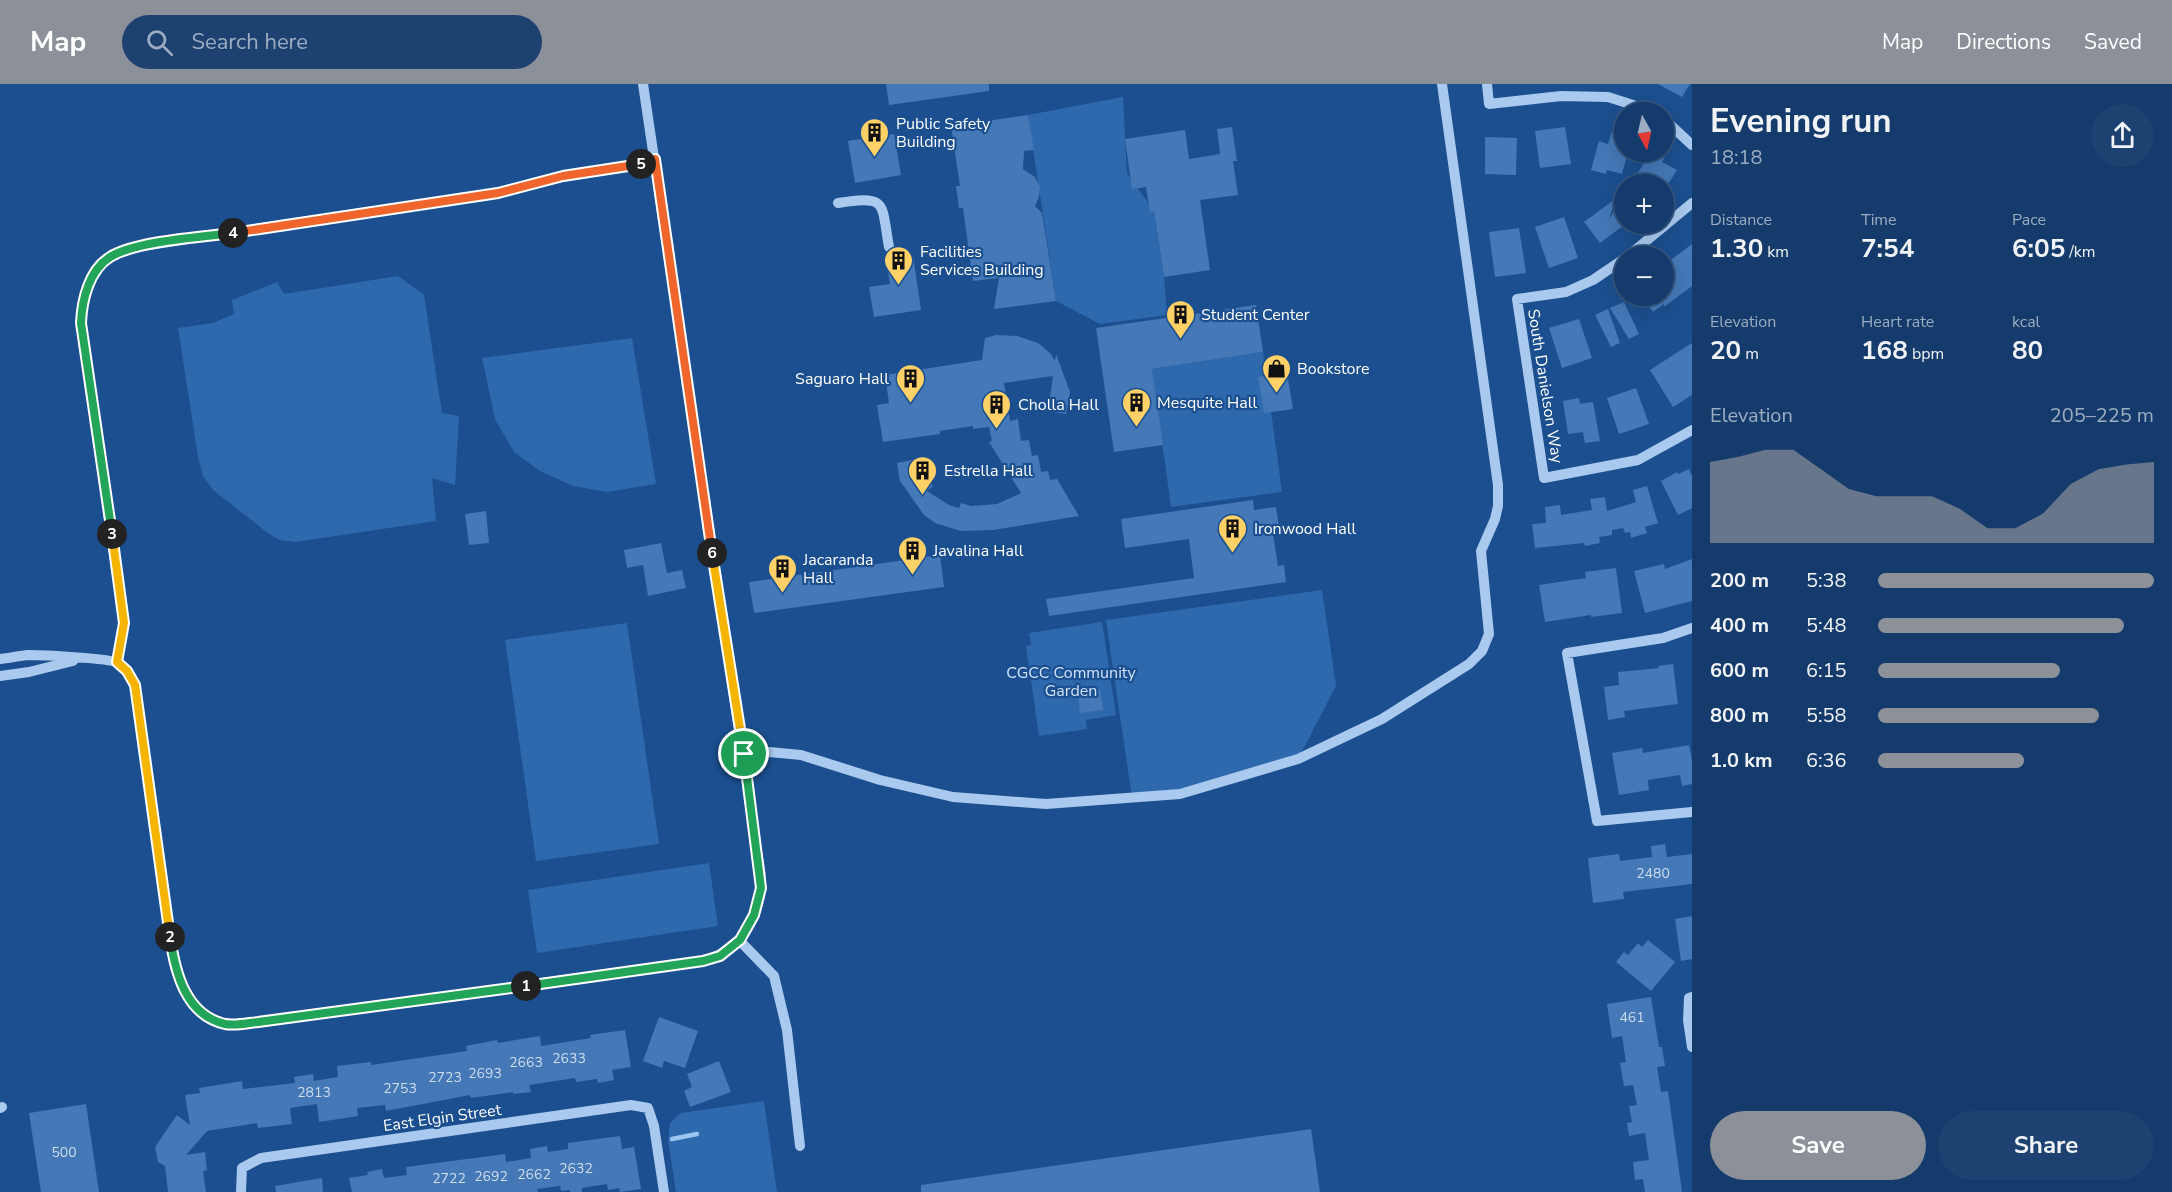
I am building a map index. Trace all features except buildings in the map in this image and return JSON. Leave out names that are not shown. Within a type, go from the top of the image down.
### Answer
[{"type":"street","points":[[0,659],[29,655],[100,658],[117,662],[127,671],[135,685],[174,963],[178,978],[195,1006],[207,1017],[227,1024],[258,1022],[703,961],[720,956],[740,940],[754,915],[761,888],[744,754],[721,617],[643,84]]},
{"type":"street","points":[[744,754],[769,752],[801,755],[880,780],[953,797],[1049,804],[1180,794],[1312,754],[1382,719],[1469,664],[1482,651],[1490,634],[1481,551],[1495,519],[1498,506],[1498,484],[1442,84]]},
{"type":"street","points":[[1486,84],[1489,104],[1561,96],[1608,97],[1624,102]]},
{"type":"street","points":[[1674,128],[1692,145]]},
{"type":"street","points":[[117,662],[124,623],[81,323],[81,306],[86,292],[97,271],[109,258],[142,246],[498,193],[563,176],[639,165],[655,159]]},
{"type":"street","points":[[838,203],[862,199],[876,202],[882,207],[889,247]]},
{"type":"street","points":[[1640,246],[1692,202]]},
{"type":"street","name":"South Danielson Way","points":[[1614,266],[1566,292],[1517,299],[1544,478],[1638,460],[1692,430]]},
{"type":"street","points":[[1692,628],[1663,638],[1567,653],[1597,821],[1692,812]]},
{"type":"street","points":[[0,676],[29,672],[82,659]]},
{"type":"street","points":[[740,940],[774,976],[787,1030],[800,1146]]},
{"type":"street","points":[[1690,997],[1688,1020],[1692,1047]]},
{"type":"street","name":"East Elgin Street","points":[[241,1192],[242,1168],[261,1158],[631,1105],[648,1108],[654,1126],[664,1192]]},
{"type":"green space","points":[[1123,97],[1127,173],[1154,211],[1167,315],[1100,324],[1056,301],[1028,115]]},
{"type":"green space","points":[[398,276],[424,295],[442,413],[459,416],[455,485],[432,478],[436,521],[295,542],[280,540],[213,490],[203,476],[178,328],[213,323],[234,314],[232,300],[277,282],[284,294]]},
{"type":"green space","points":[[632,338],[656,484],[607,492],[573,486],[540,471],[514,452],[495,419],[482,358]]},
{"type":"green space","points":[[1263,352],[1282,492],[1171,507],[1152,369]]},
{"type":"green space","points":[[1322,590],[1336,686],[1298,759],[1180,794],[1132,798],[1106,620]]},
{"type":"green space","name":"CGCC Community Garden","points":[[1102,622],[1116,715],[1086,720],[1087,729],[1039,736],[1026,646],[1031,645],[1029,633]]},
{"type":"green space","points":[[627,623],[659,844],[536,861],[505,640]]},
{"type":"green space","points":[[709,863],[718,926],[537,953],[528,890]]},
{"type":"green space","points":[[764,1101],[777,1192],[676,1192],[668,1140],[670,1123],[681,1113]]},
{"type":"waterway","points":[[672,1139],[697,1134]]},
{"type":"place","name":"Public Safety Building","points":[[875,158]]},
{"type":"place","name":"Facilities Services Building","points":[[899,286]]},
{"type":"place","name":"Student Center","points":[[1180,340]]},
{"type":"place","name":"Bookstore","points":[[1276,394]]},
{"type":"place","name":"Saguaro Hall","points":[[910,404]]},
{"type":"place","name":"Mesquite Hall","points":[[1136,428]]},
{"type":"place","name":"Cholla Hall","points":[[997,430]]},
{"type":"place","name":"Estrella Hall","points":[[923,496]]},
{"type":"place","name":"Ironwood Hall","points":[[1233,554]]},
{"type":"place","name":"Javalina Hall","points":[[912,576]]},
{"type":"place","name":"Jacaranda Hall","points":[[782,594]]},
{"type":"route","points":[[655,159],[721,617],[744,754],[761,888],[754,915],[740,940],[720,956],[703,961],[258,1022],[227,1024],[207,1017],[195,1006],[178,978],[174,963],[135,685],[127,671],[117,662],[124,623],[81,323],[81,306],[97,271],[109,258],[142,246],[498,193],[563,176],[639,165],[655,159]]}]
